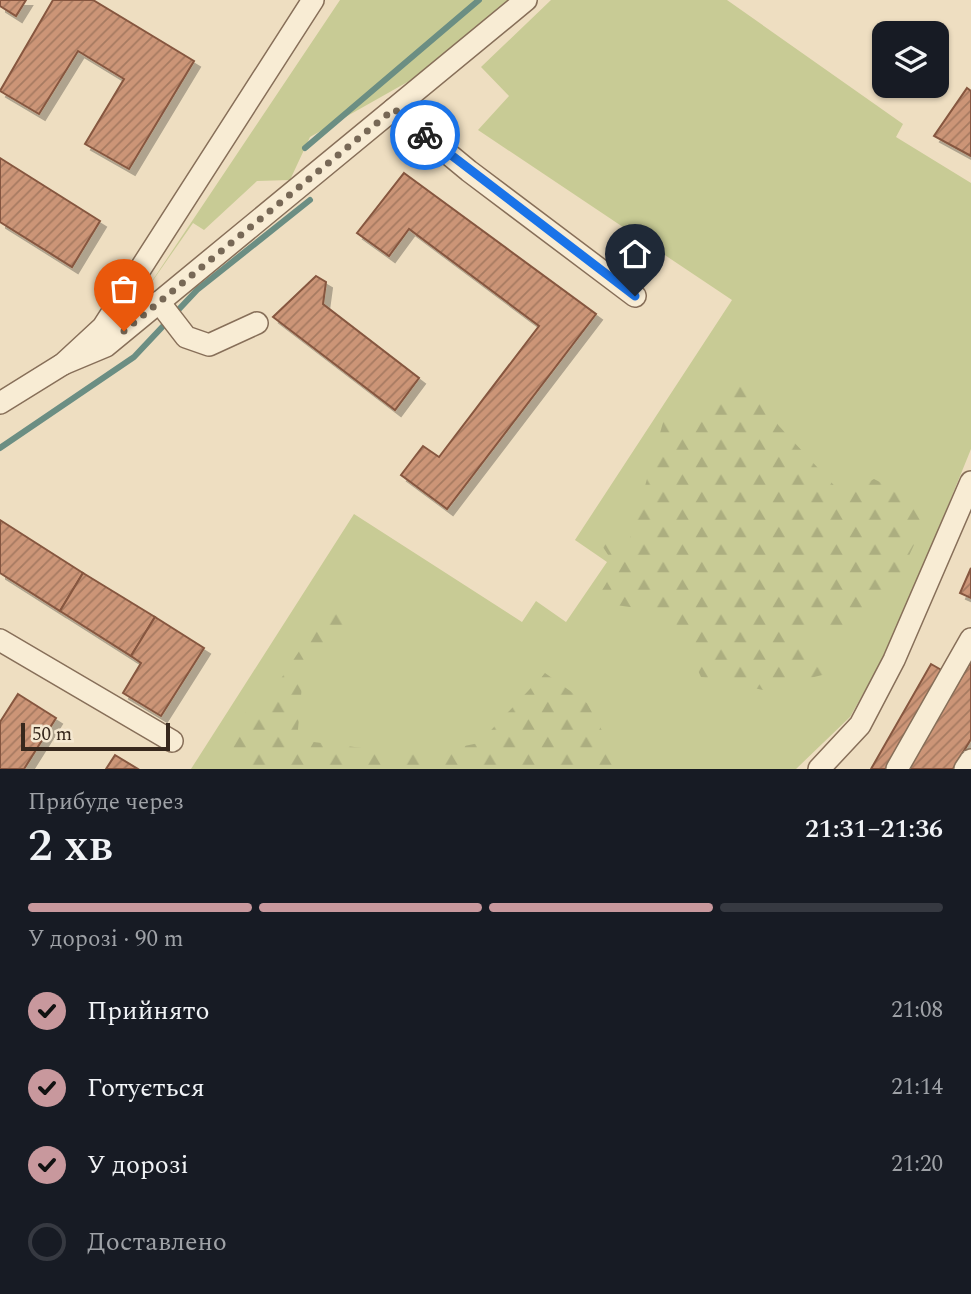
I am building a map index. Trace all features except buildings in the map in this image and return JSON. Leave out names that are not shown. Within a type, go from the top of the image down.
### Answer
[{"type":"street","points":[[0,403],[63,364],[91,342],[121,302],[313,0]]},
{"type":"street","points":[[63,364],[106,346],[526,0]]},
{"type":"street","points":[[394,109],[469,171],[635,296]]},
{"type":"street","points":[[159,302],[186,337],[209,345],[257,323]]},
{"type":"street","points":[[819,769],[860,725],[894,660],[971,482]]},
{"type":"street","points":[[897,769],[971,639]]},
{"type":"street","points":[[0,640],[172,741]]},
{"type":"street","points":[[965,769],[971,760]]},
{"type":"green space","points":[[340,0],[514,0],[427,71],[310,137],[290,180],[257,181],[204,230],[193,223],[140,299]]},
{"type":"green space","points":[[551,0],[727,0],[903,124],[896,137],[971,183],[971,449],[894,639],[850,717],[796,769],[191,769],[354,514],[522,622],[536,601],[566,622],[607,562],[575,540],[732,300],[478,130],[509,96],[481,67]]},
{"type":"green space","points":[[739,371],[779,426],[843,495],[874,479],[930,508],[902,569],[875,613],[866,620],[851,625],[797,633],[830,673],[763,690],[701,677],[671,613],[595,602],[616,567],[599,541],[626,553],[664,419],[694,422]]},
{"type":"green space","points":[[366,608],[303,674],[297,740],[420,755],[479,743],[545,673],[587,703],[612,749],[616,769],[226,769],[237,717],[265,703],[325,612]]},
{"type":"waterway","points":[[305,148],[479,0]]},
{"type":"waterway","points":[[0,448],[134,357],[197,290],[310,200]]},
{"type":"way so far","points":[[124,331],[394,109],[425,135]]},
{"type":"route","points":[[425,135],[635,296]]}]
